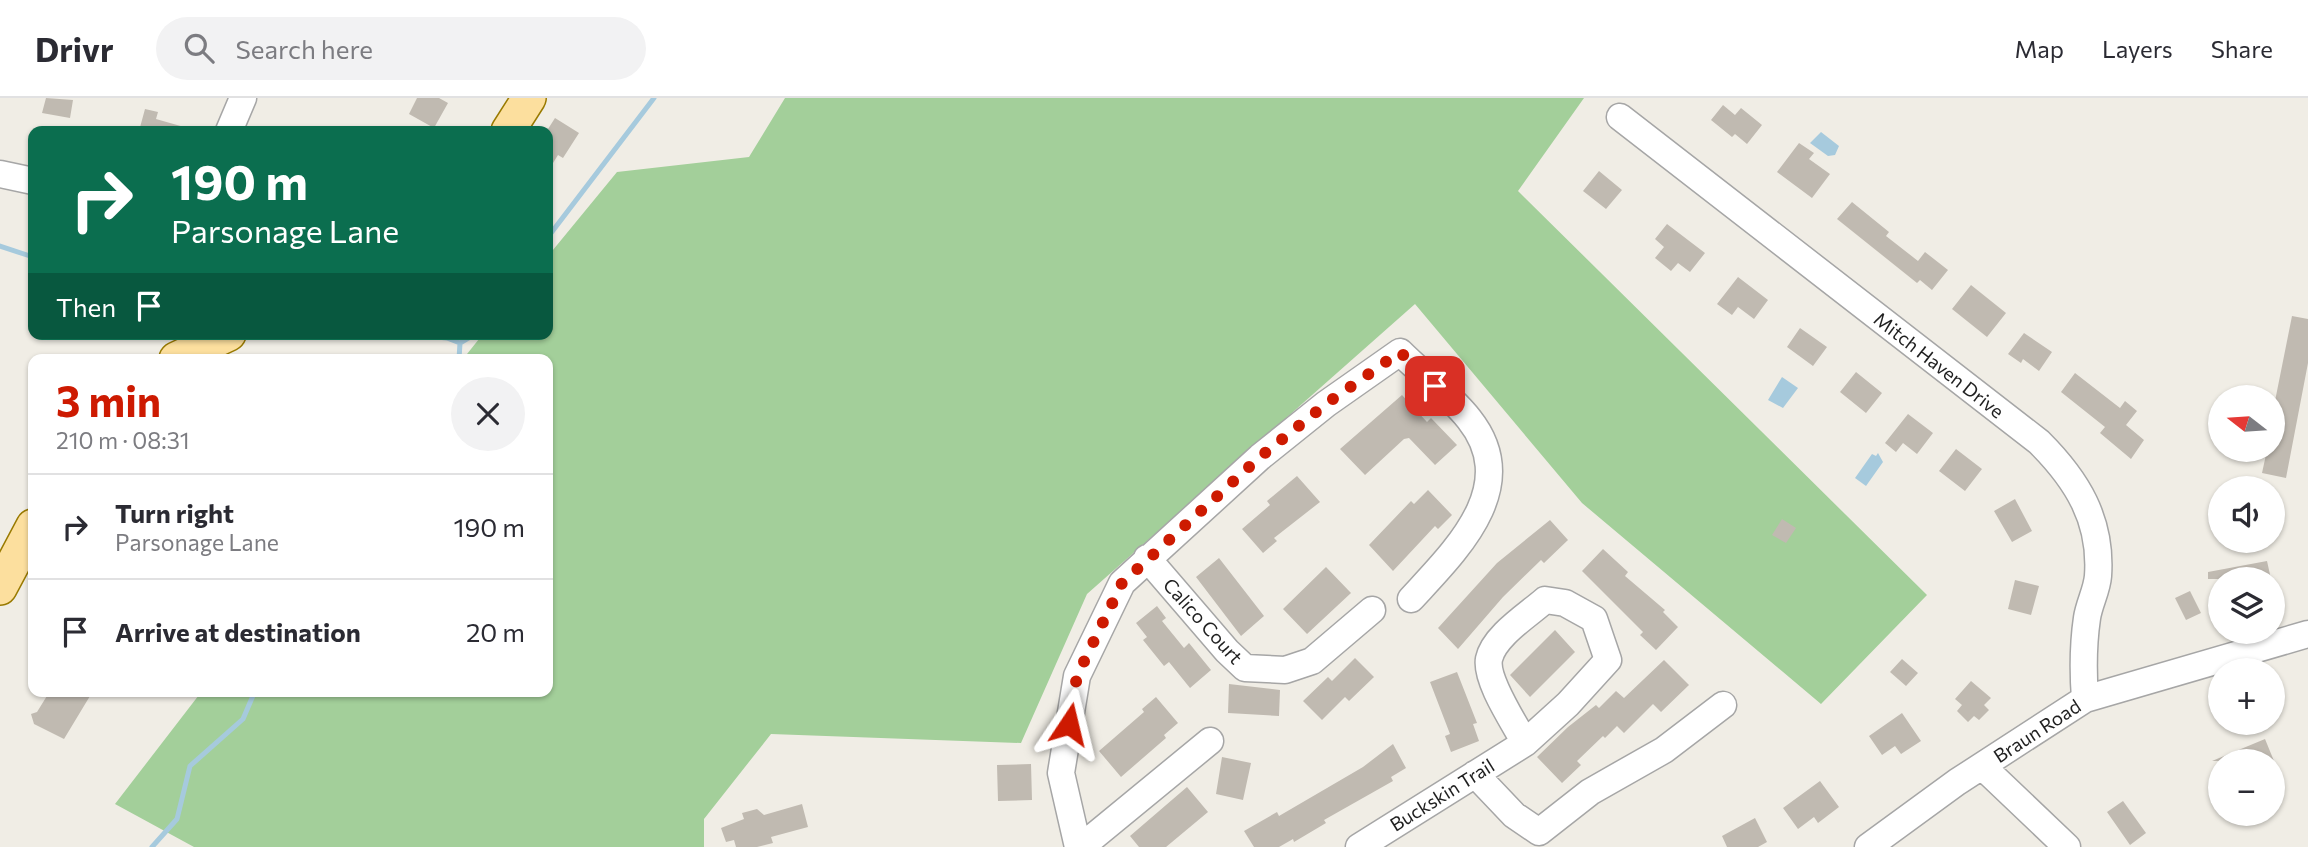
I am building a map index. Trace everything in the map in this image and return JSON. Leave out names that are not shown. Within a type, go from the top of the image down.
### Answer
[{"type":"main road","points":[[511,126],[529,98]]},
{"type":"main road","points":[[186,354],[215,340]]},
{"type":"main road","points":[[0,588],[28,535]]},
{"type":"street","points":[[231,126],[243,98]]},
{"type":"street","name":"Mitch Haven Drive","points":[[1620,117],[2039,442],[2067,471],[2088,506],[2099,546],[2098,579],[2088,615],[2083,665],[2085,699]]},
{"type":"street","points":[[0,174],[28,180]]},
{"type":"street","points":[[1210,741],[1080,847],[1061,773],[1077,676],[1122,583],[1260,457],[1326,404],[1400,352],[1470,419],[1488,455],[1487,486],[1479,518],[1458,548],[1411,599]]},
{"type":"street","name":"Calico Court","points":[[1147,558],[1227,651],[1245,668],[1284,670],[1312,661],[1372,610]]},
{"type":"street","name":"Buckskin Trail","points":[[1359,847],[1525,743],[1568,704],[1608,660],[1594,618],[1565,603],[1545,600],[1500,640],[1489,659],[1492,681],[1525,743]]},
{"type":"street","name":"Braun Road","points":[[1868,847],[1982,766],[2085,699],[2308,634]]},
{"type":"street","points":[[1475,774],[1514,816],[1539,832],[1590,792],[1664,750],[1723,705]]},
{"type":"street","points":[[1982,766],[2067,847]]},
{"type":"green space","points":[[785,98],[1584,98],[1518,191],[1927,595],[1821,704],[1582,503],[1415,304],[1087,594],[1021,743],[771,734],[704,819],[704,847],[194,847],[115,804],[197,697],[553,697],[553,354],[467,354],[478,340],[553,340],[553,250],[617,172],[749,157]]},
{"type":"water","points":[[1821,132],[1839,146],[1835,155],[1828,156],[1810,143]]},
{"type":"water","points":[[1782,377],[1798,388],[1783,408],[1768,400]]},
{"type":"water","points":[[1878,453],[1883,462],[1866,486],[1855,478],[1872,454],[1876,456]]},
{"type":"building","points":[[46,98],[73,100],[70,118],[42,113]]},
{"type":"building","points":[[417,98],[439,98],[448,103],[435,126],[409,114]]},
{"type":"building","points":[[1723,105],[1735,115],[1741,108],[1762,125],[1747,144],[1735,134],[1732,137],[1711,120]]},
{"type":"building","points":[[145,109],[158,112],[156,119],[180,126],[140,126]]},
{"type":"building","points":[[555,118],[579,133],[563,158],[558,155],[553,163],[553,126],[550,126]]},
{"type":"building","points":[[1799,143],[1814,153],[1809,159],[1830,174],[1812,198],[1777,172]]},
{"type":"building","points":[[1599,171],[1622,190],[1606,209],[1583,191]]},
{"type":"building","points":[[1852,202],[1889,232],[1886,236],[1918,261],[1925,252],[1948,270],[1932,290],[1920,280],[1917,283],[1837,219]]},
{"type":"building","points":[[1667,224],[1705,253],[1690,272],[1678,263],[1671,271],[1655,258],[1664,247],[1655,239]]},
{"type":"building","points":[[1738,277],[1768,300],[1754,319],[1738,307],[1732,315],[1717,304]]},
{"type":"building","points":[[1971,285],[2006,313],[1987,337],[1952,309]]},
{"type":"building","points":[[2292,316],[2308,319],[2308,363],[2286,478],[2262,473],[2264,462],[2286,462],[2286,385],[2278,385]]},
{"type":"building","points":[[1800,328],[1827,347],[1813,366],[1787,347]]},
{"type":"building","points":[[2024,333],[2052,352],[2039,371],[2023,359],[2021,363],[2008,354]]},
{"type":"building","points":[[1856,372],[1882,393],[1866,413],[1840,392]]},
{"type":"building","points":[[2075,373],[2120,408],[2125,401],[2137,411],[2126,425],[2144,440],[2131,459],[2100,433],[2105,427],[2061,392]]},
{"type":"building","points":[[1402,395],[1427,422],[1431,418],[1457,445],[1435,465],[1409,438],[1404,439],[1365,475],[1340,449]]},
{"type":"building","points":[[1908,414],[1933,433],[1917,454],[1903,443],[1896,452],[1885,443]]},
{"type":"building","points":[[1956,449],[1982,469],[1965,491],[1939,471]]},
{"type":"building","points":[[1297,476],[1320,502],[1274,538],[1277,541],[1263,553],[1242,529],[1270,505],[1267,501]]},
{"type":"building","points":[[1428,490],[1452,515],[1438,529],[1435,526],[1393,571],[1369,545],[1411,501],[1414,504]]},
{"type":"building","points":[[2015,499],[2032,531],[2012,542],[1994,511]]},
{"type":"building","points":[[1782,519],[1796,528],[1786,543],[1772,535]]},
{"type":"building","points":[[1550,520],[1568,540],[1544,563],[1541,560],[1503,597],[1458,649],[1438,628],[1497,563]]},
{"type":"building","points":[[1603,549],[1628,572],[1625,576],[1665,610],[1663,612],[1678,627],[1656,650],[1640,635],[1643,632],[1582,571]]},
{"type":"building","points":[[1219,558],[1264,616],[1241,636],[1196,577]]},
{"type":"building","points":[[2267,561],[2268,567],[2235,567]]},
{"type":"building","points":[[1326,567],[1351,593],[1307,634],[1283,609]]},
{"type":"building","points":[[2015,580],[2039,586],[2031,615],[2008,609]]},
{"type":"building","points":[[2190,591],[2201,613],[2186,620],[2175,598]]},
{"type":"building","points":[[1157,606],[1166,618],[1162,621],[1184,648],[1189,643],[1211,670],[1190,688],[1169,662],[1164,666],[1143,640],[1147,637],[1136,623]]},
{"type":"building","points":[[1555,630],[1575,652],[1530,697],[1510,675]]},
{"type":"building","points":[[1355,658],[1374,677],[1349,701],[1345,697],[1322,720],[1303,701],[1328,677],[1332,681]]},
{"type":"building","points":[[1902,659],[1918,673],[1906,686],[1890,672]]},
{"type":"building","points":[[1664,660],[1689,685],[1661,712],[1653,704],[1624,733],[1617,726],[1605,738],[1603,736],[1577,761],[1581,765],[1562,783],[1537,757],[1568,727],[1596,705],[1599,708],[1616,691],[1624,698]]},
{"type":"building","points":[[1457,672],[1477,723],[1473,724],[1479,741],[1451,752],[1445,736],[1450,734],[1430,682]]},
{"type":"building","points":[[1971,681],[1991,698],[1984,705],[1989,710],[1979,720],[1974,716],[1968,722],[1957,711],[1962,705],[1955,699]]},
{"type":"building","points":[[1229,684],[1280,690],[1279,716],[1228,713]]},
{"type":"building","points":[[46,697],[89,697],[64,739],[34,724],[31,714],[37,712]]},
{"type":"building","points":[[1156,697],[1178,723],[1164,735],[1166,738],[1121,777],[1099,751],[1144,712],[1142,709]]},
{"type":"building","points":[[1902,713],[1921,741],[1901,754],[1895,746],[1882,755],[1869,736]]},
{"type":"building","points":[[2265,739],[2269,749],[2241,749]]},
{"type":"building","points":[[1393,744],[1406,768],[1391,777],[1393,781],[1324,820],[1326,823],[1294,842],[1293,839],[1279,847],[1254,847],[1244,831],[1277,812],[1279,816],[1363,767]]},
{"type":"building","points":[[1222,757],[1251,763],[1243,800],[1216,794]]},
{"type":"building","points":[[1031,764],[1032,800],[998,801],[997,765]]},
{"type":"building","points":[[1820,781],[1839,807],[1818,823],[1814,817],[1798,829],[1783,808]]},
{"type":"building","points":[[1187,787],[1208,812],[1166,847],[1139,847],[1130,836]]},
{"type":"building","points":[[2123,801],[2146,833],[2130,845],[2107,812]]},
{"type":"building","points":[[802,804],[808,827],[771,837],[773,843],[757,847],[736,847],[734,840],[726,842],[721,828],[744,819],[742,813],[757,809],[764,815]]},
{"type":"building","points":[[1755,818],[1767,842],[1758,847],[1727,847],[1722,836]]},
{"type":"waterway","points":[[553,230],[654,98]]},
{"type":"waterway","points":[[0,246],[28,255]]},
{"type":"waterway","points":[[452,340],[460,343]]},
{"type":"waterway","points":[[459,354],[460,343],[465,340]]},
{"type":"waterway","points":[[152,847],[177,819],[190,766],[243,719],[252,697]]},
{"type":"route","points":[[1069,724],[1077,676],[1122,583],[1147,558],[1260,457],[1326,404],[1400,352],[1435,386]]}]
